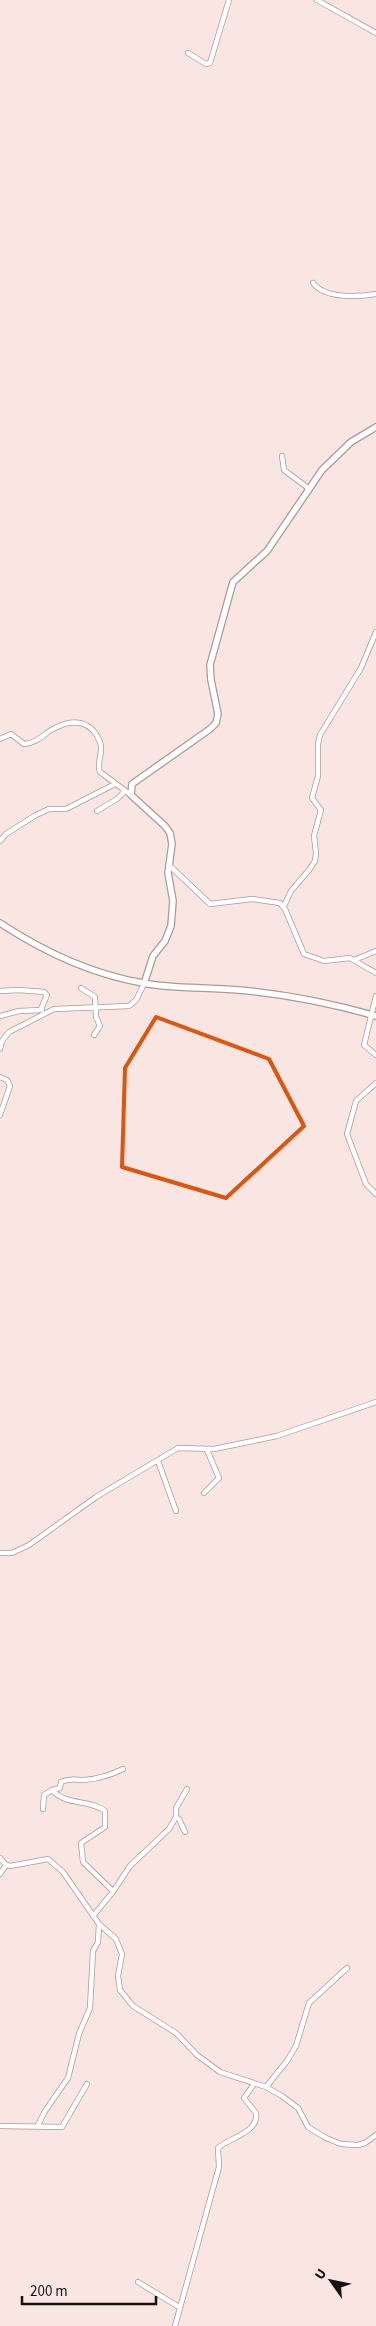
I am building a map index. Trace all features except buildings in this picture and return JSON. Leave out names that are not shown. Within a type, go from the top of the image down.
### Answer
[{"type":"main road","points":[[144,984],[153,956],[166,941],[172,926],[173,901],[169,865],[172,844],[170,833],[165,826],[131,795],[131,788],[135,781],[205,733],[216,723],[218,714],[210,665],[230,588],[235,579],[266,551],[322,470],[351,442],[376,427]]},
{"type":"main road","points":[[0,923],[61,958],[104,974],[144,984],[278,994],[328,1002],[374,1015]]},
{"type":"street","points":[[188,53],[206,64],[210,64],[229,0]]},
{"type":"street","points":[[317,0],[376,33]]},
{"type":"street","points":[[313,283],[322,290],[353,298],[376,294]]},
{"type":"street","points":[[282,456],[284,470],[308,488]]},
{"type":"street","points":[[284,906],[291,891],[311,868],[316,856],[314,838],[321,810],[312,798],[318,776],[318,744],[320,735],[361,668],[376,632]]},
{"type":"street","points":[[0,739],[11,734],[24,744],[30,743],[57,727],[80,721],[91,728],[99,741],[102,750],[99,770],[131,795]]},
{"type":"street","points":[[0,840],[6,834],[49,809],[66,809],[115,784]]},
{"type":"street","points":[[96,811],[117,799],[125,791]]},
{"type":"street","points":[[169,865],[210,904],[252,899],[279,902],[284,906],[304,954],[324,961],[349,958],[376,973]]},
{"type":"street","points":[[354,960],[376,951]]},
{"type":"street","points":[[0,1016],[12,1012],[97,1006],[129,1006],[136,1000],[144,984]]},
{"type":"street","points":[[81,988],[93,995],[97,1006],[96,1017],[100,1026],[94,1034]]},
{"type":"street","points":[[0,991],[44,992],[46,996],[43,1011],[9,1032],[2,1041],[0,1049]]},
{"type":"street","points":[[376,996],[374,1015],[364,1045],[376,1055]]},
{"type":"street","points":[[0,1077],[10,1084],[0,1115]]},
{"type":"street","points":[[376,1083],[356,1101],[347,1133],[366,1184],[376,1194]]},
{"type":"street","points":[[0,1553],[12,1552],[29,1546],[96,1497],[180,1448],[207,1450],[289,1433],[376,1402]]},
{"type":"street","points":[[204,1492],[218,1479],[207,1450]]},
{"type":"street","points":[[158,1461],[176,1511]]},
{"type":"street","points":[[43,1809],[44,1795],[60,1788],[62,1782],[70,1779],[84,1780],[112,1774],[123,1769]]},
{"type":"street","points":[[93,1916],[130,1866],[169,1830],[176,1818],[176,1808],[187,1789]]},
{"type":"street","points":[[52,1790],[61,1798],[98,1806],[106,1812],[105,1827],[81,1845],[83,1862],[113,1891]]},
{"type":"street","points":[[176,1818],[179,1819],[184,1832]]},
{"type":"street","points":[[0,1858],[6,1865]]},
{"type":"street","points":[[0,1874],[6,1865],[43,1859],[51,1861],[63,1872],[99,1924],[112,1934],[122,1954],[118,1980],[120,1990],[128,2002],[157,2023],[179,2035],[197,2054],[220,2072],[266,2087],[297,2107],[309,2128],[332,2141],[358,2145],[366,2143],[376,2135]]},
{"type":"street","points":[[37,2127],[45,2111],[69,2076],[80,2034],[90,2008],[93,1951],[97,1944],[99,1924]]},
{"type":"street","points":[[266,2087],[287,2061],[296,2046],[310,2002],[347,1968]]},
{"type":"street","points":[[0,2126],[58,2128],[63,2126],[87,2084]]},
{"type":"street","points":[[175,2326],[219,2167],[218,2148],[247,2131],[255,2121],[256,2113],[244,2099],[254,2084]]},
{"type":"street","points":[[138,2282],[179,2307]]},
{"type":"highlighted area","points":[[156,1017],[269,1059],[304,1126],[226,1198],[122,1167],[125,1068]]}]
